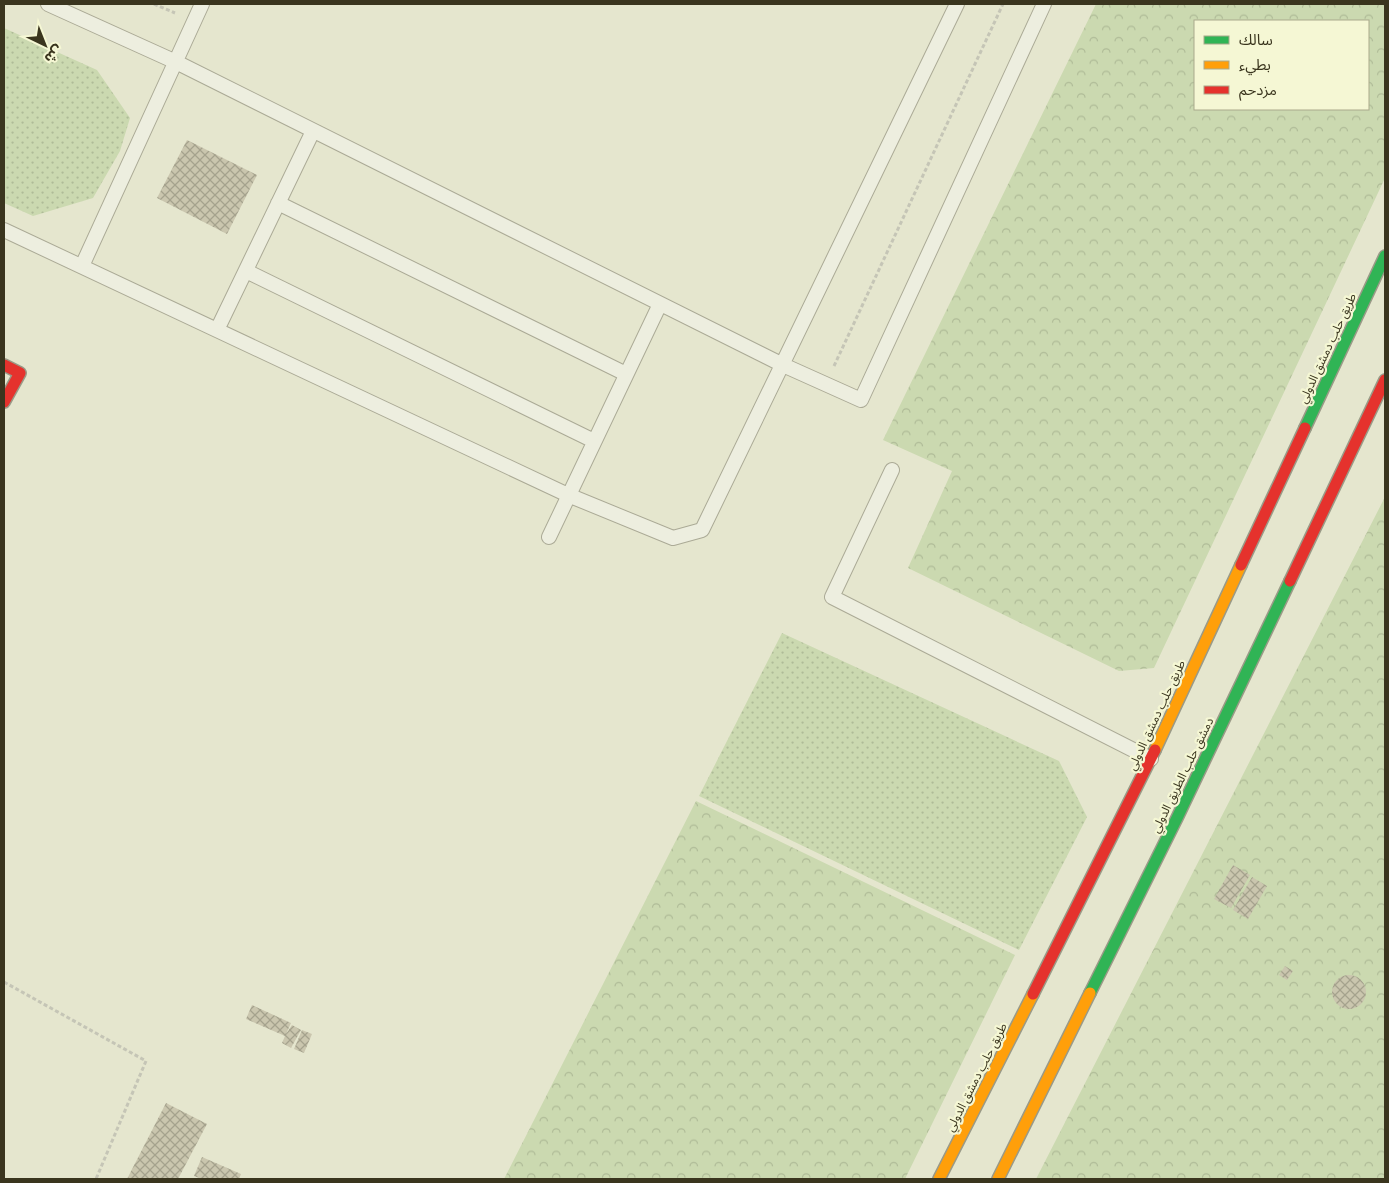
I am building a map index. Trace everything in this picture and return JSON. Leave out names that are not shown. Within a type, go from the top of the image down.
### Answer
[{"type":"main road","name":"طريق حلب دمشق الدولي","points":[[939,1179],[1151,759],[1385,256]]},
{"type":"main road","points":[[4,365],[20,372],[4,402]]},
{"type":"main road","name":"دمشق حلب الطريق الدولي","points":[[998,1179],[1177,818],[1385,380]]},
{"type":"lane","points":[[48,4],[176,62],[783,365],[861,400],[1044,4]]},
{"type":"lane","points":[[82,266],[202,4]]},
{"type":"lane","points":[[4,230],[568,495],[674,538],[702,530],[958,4]]},
{"type":"lane","points":[[218,330],[313,131]]},
{"type":"lane","points":[[278,203],[626,374]]},
{"type":"lane","points":[[246,271],[594,441]]},
{"type":"lane","points":[[549,537],[660,304]]},
{"type":"lane","points":[[892,470],[832,597],[1151,759]]},
{"type":"path","points":[[825,384],[1003,4]]},
{"type":"path","points":[[4,982],[146,1061],[96,1179]]},
{"type":"green space","points":[[1096,4],[1385,4],[1385,178],[1154,668],[1119,671],[908,568],[952,471],[883,440]]},
{"type":"green space","points":[[4,28],[97,70],[130,118],[120,151],[93,198],[33,216],[4,203]]},
{"type":"green space","points":[[1385,497],[1385,1179],[1036,1179]]},
{"type":"green space","points":[[782,633],[1059,761],[1087,817],[1019,950],[699,796]]},
{"type":"green space","points":[[696,801],[1015,955],[905,1179],[504,1179]]},
{"type":"building","points":[[187,140],[257,175],[227,234],[157,198]]},
{"type":"building","points":[[1233,865],[1250,875],[1231,908],[1214,899]]},
{"type":"building","points":[[1252,877],[1267,886],[1248,919],[1233,910]]},
{"type":"building","points":[[1285,966],[1293,971],[1287,980],[1279,975]]},
{"type":"building","points":[[1349,975],[1356,976],[1361,980],[1365,985],[1365,999],[1361,1004],[1356,1008],[1349,1009],[1342,1008],[1337,1004],[1333,999],[1332,992],[1333,985],[1337,980],[1342,976]]},
{"type":"building","points":[[252,1005],[291,1023],[286,1034],[292,1025],[301,1030],[291,1048],[282,1043],[285,1036],[246,1019]]},
{"type":"building","points":[[302,1030],[312,1034],[304,1053],[294,1049]]},
{"type":"building","points":[[166,1103],[207,1124],[178,1179],[127,1179]]},
{"type":"building","points":[[202,1157],[241,1174],[239,1179],[202,1179],[194,1176]]},
{"type":"traffic: fast","points":[[1305,428],[1385,256]]},
{"type":"traffic: fast","points":[[1090,993],[1177,818],[1290,581]]},
{"type":"traffic: slow","points":[[1155,750],[1241,565]]},
{"type":"traffic: slow","points":[[998,1179],[1090,993]]},
{"type":"traffic: slow","points":[[939,1179],[1033,994]]},
{"type":"traffic: jam","points":[[4,365],[20,373],[4,402]]},
{"type":"traffic: jam","points":[[1290,581],[1385,380]]},
{"type":"traffic: jam","points":[[1241,565],[1305,428]]},
{"type":"traffic: jam","points":[[1033,994],[1155,750]]}]
